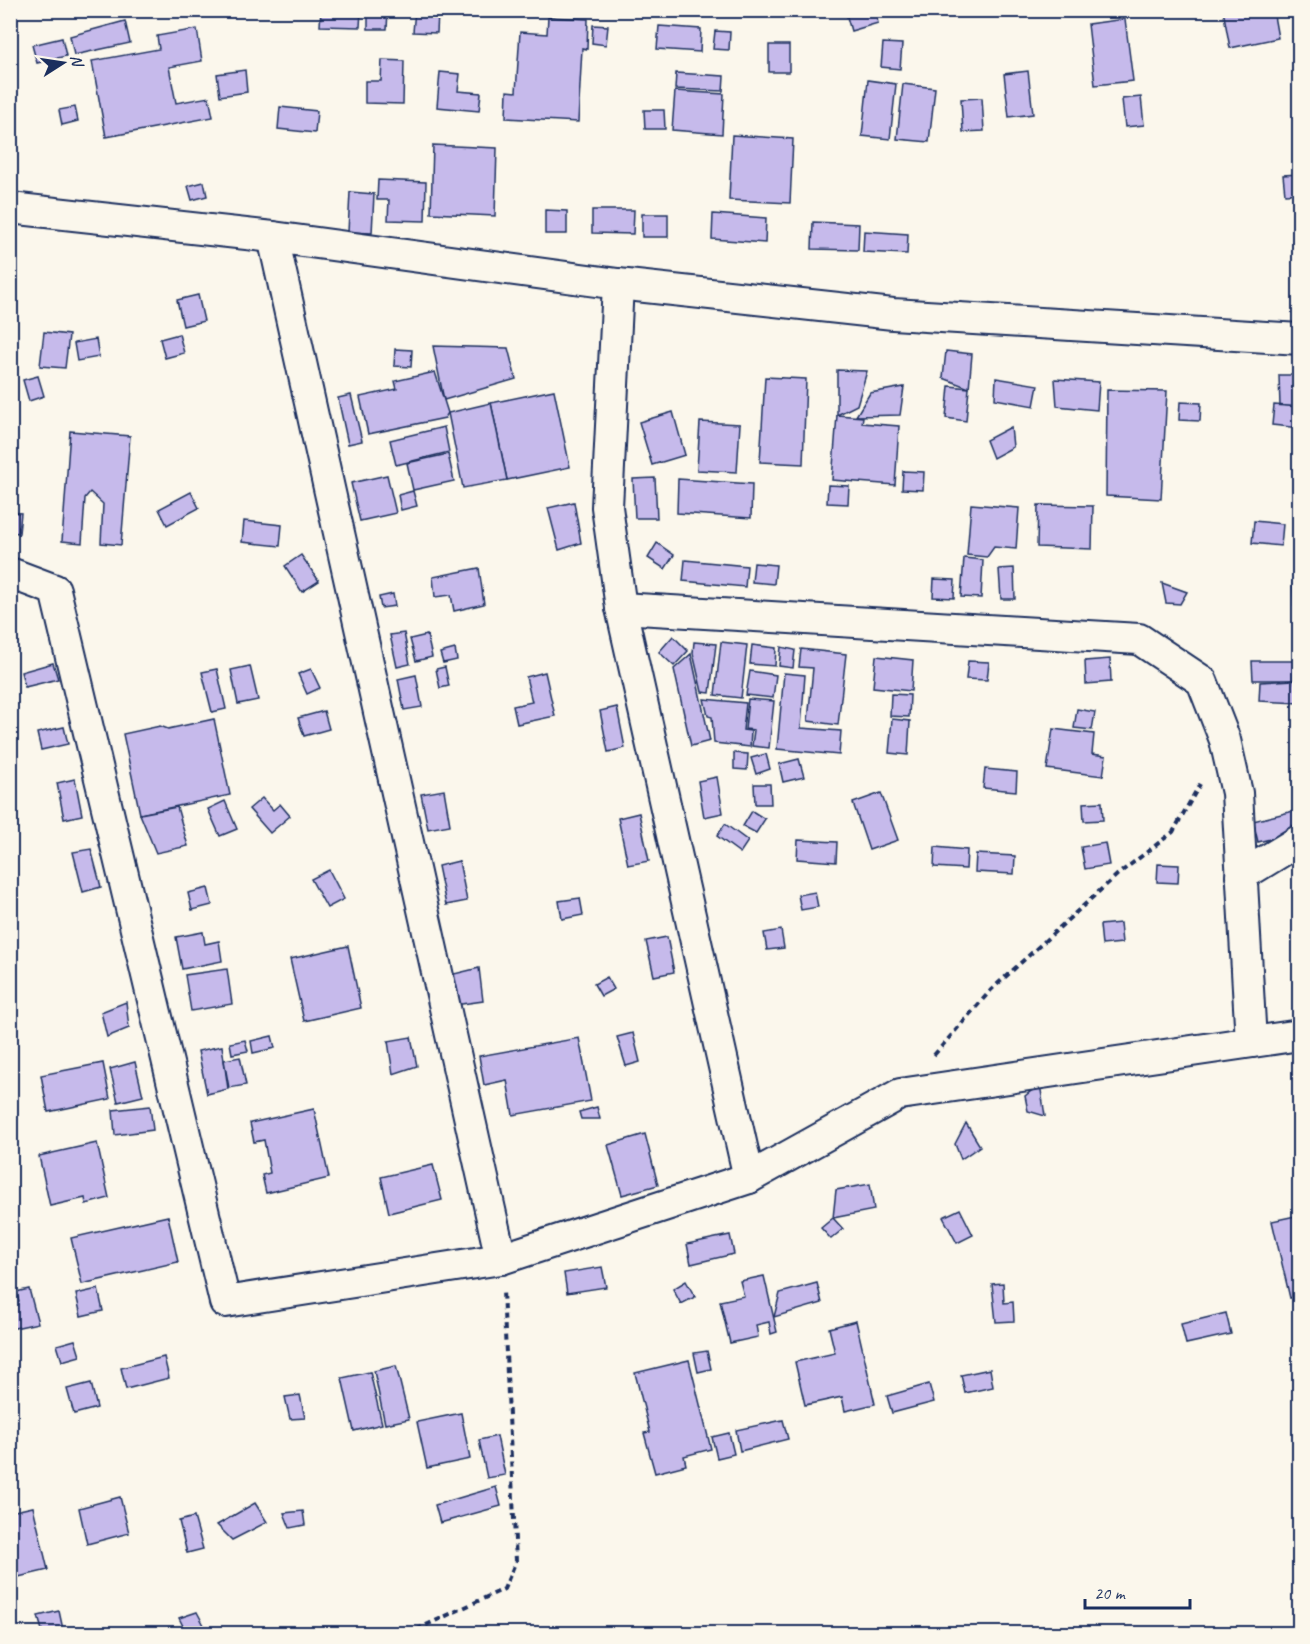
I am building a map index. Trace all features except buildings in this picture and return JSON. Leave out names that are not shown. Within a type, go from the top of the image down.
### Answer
[{"type":"street","points":[[10,208],[273,237],[618,284],[893,314],[1299,339]]},
{"type":"street","points":[[273,237],[501,1259]]},
{"type":"street","points":[[618,284],[608,507],[621,608],[749,1178]]},
{"type":"street","points":[[10,573],[55,590],[225,1302],[501,1259],[749,1178],[900,1094],[1299,1035]]},
{"type":"street","points":[[621,608],[1139,639],[1202,681],[1225,740],[1237,793],[1251,1042]]},
{"type":"street","points":[[1241,876],[1299,840]]},
{"type":"path","points":[[900,1094],[991,990],[1117,875],[1173,832],[1225,740]]},
{"type":"path","points":[[407,1634],[504,1589],[516,1561],[501,1259]]}]
